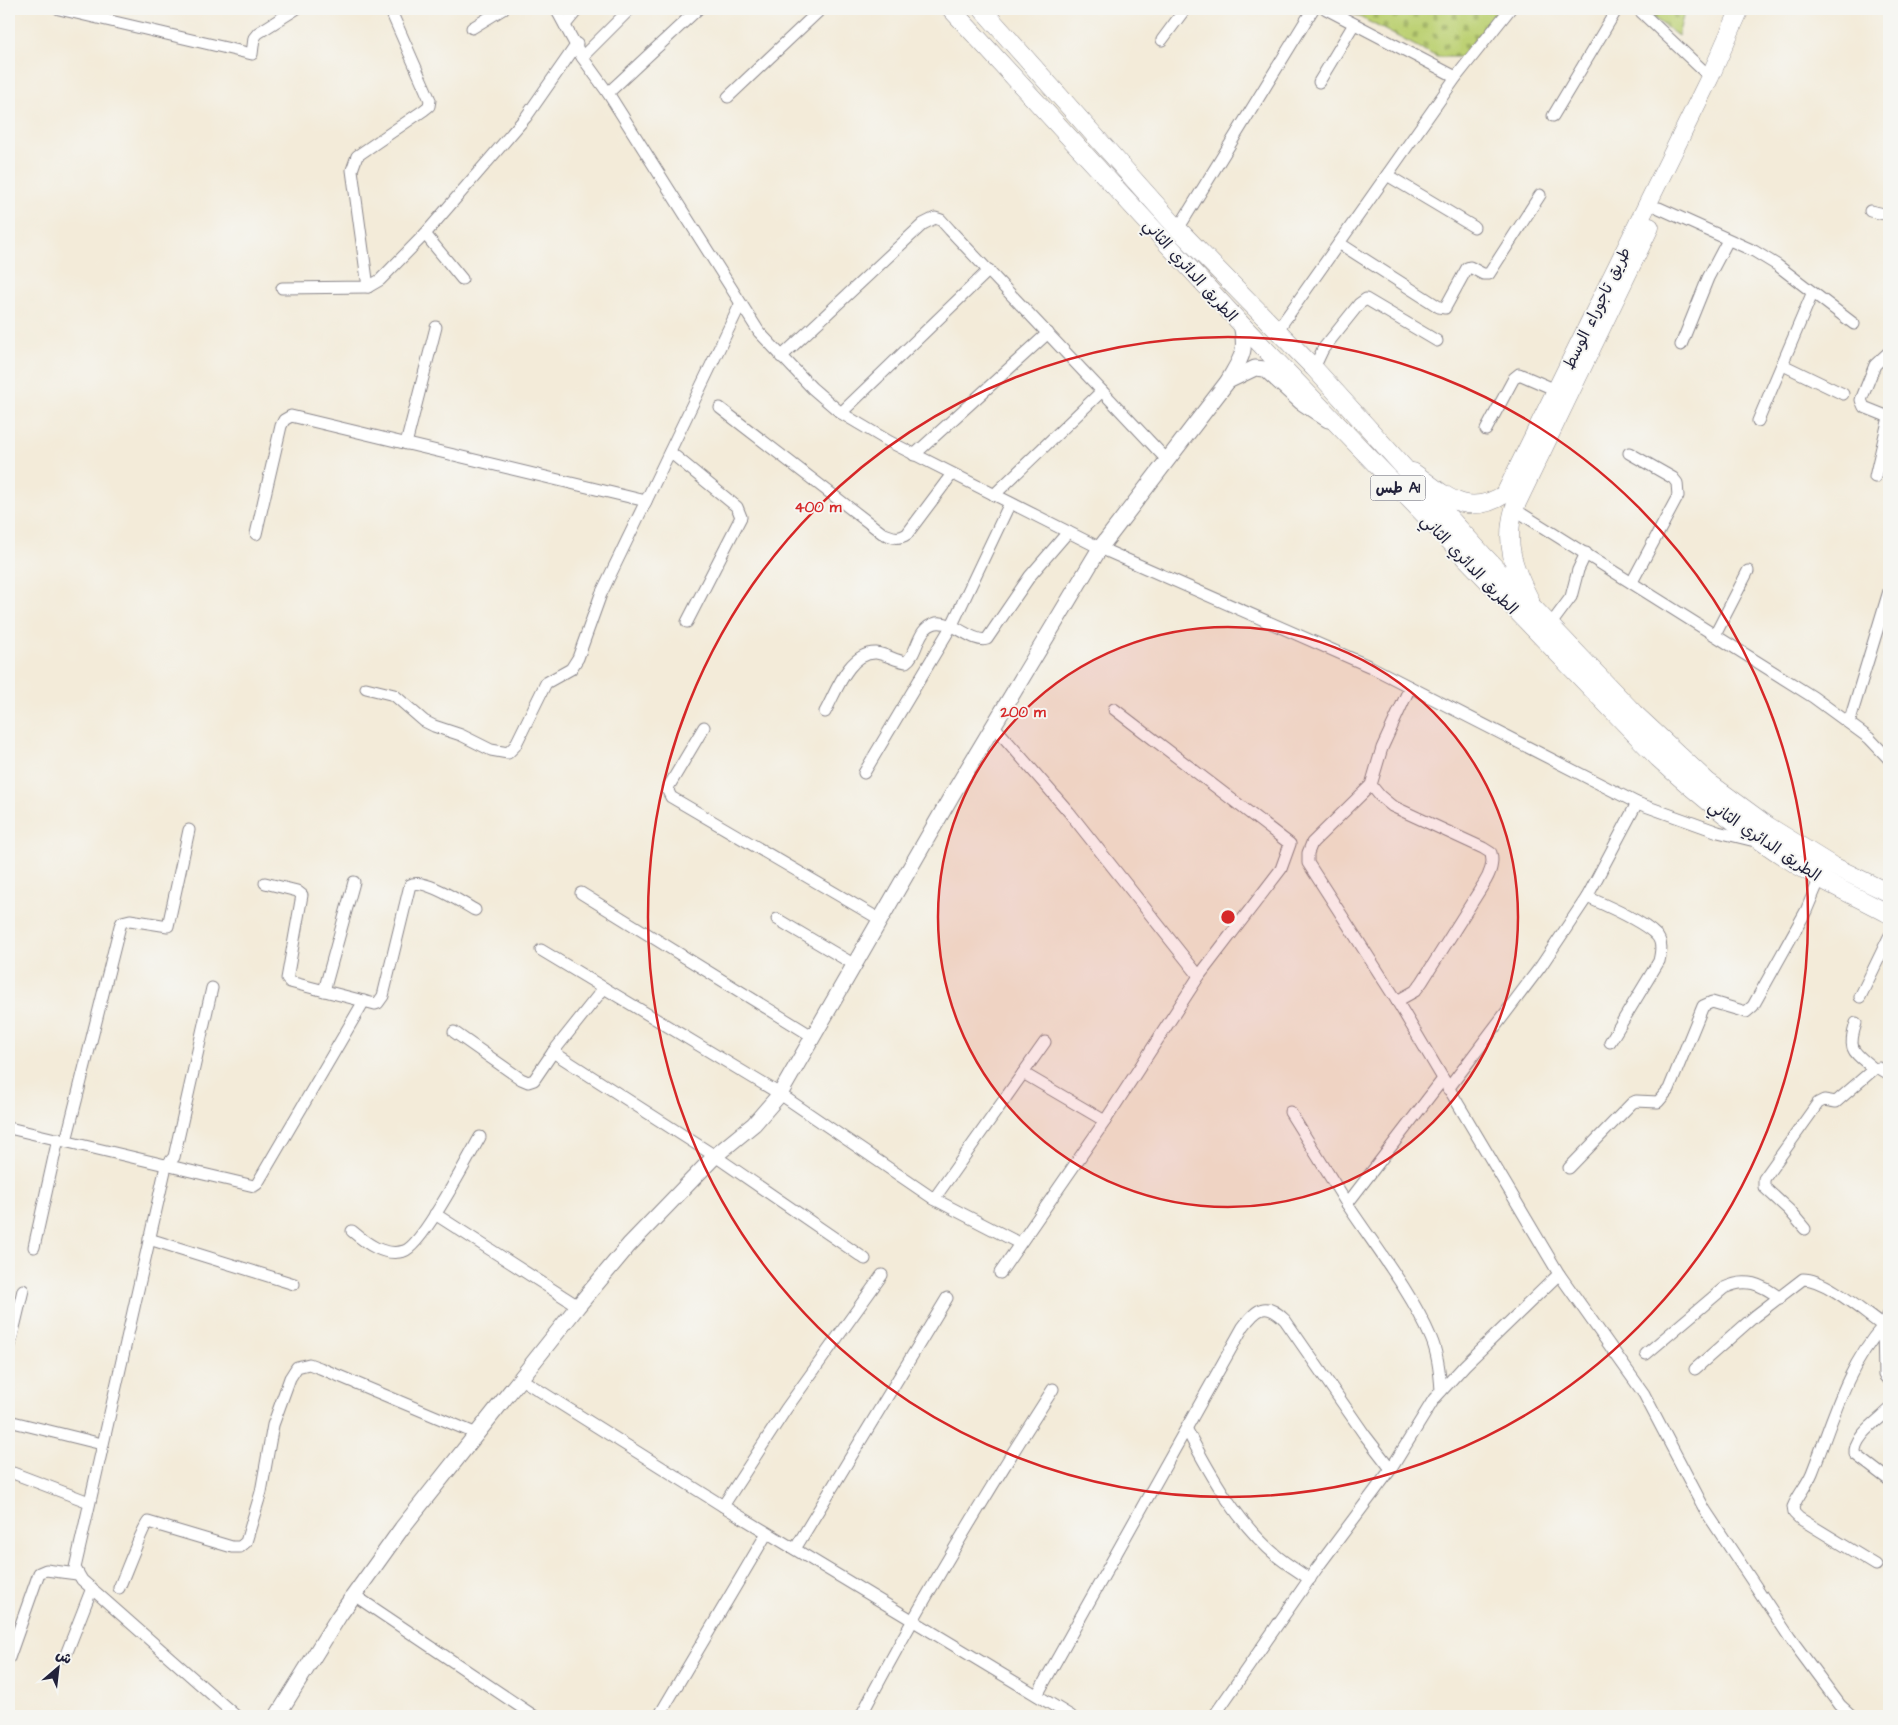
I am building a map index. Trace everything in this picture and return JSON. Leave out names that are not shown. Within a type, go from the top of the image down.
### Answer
[{"type":"main road","name":"الطريق الدائري الثاني","points":[[951,9],[1241,324],[1632,733],[1700,796],[1766,844],[1820,878],[1889,914]]},
{"type":"main road","name":"الطريق الدائري الثاني","points":[[982,9],[1178,229],[1314,368],[1396,460],[1634,713],[1708,782],[1768,826],[1823,861],[1889,893]]},
{"type":"main road","name":"طريق تاجوراء الوسط","points":[[1531,604],[1514,567],[1511,552],[1510,534],[1514,508],[1658,208],[1695,120],[1710,77],[1740,9]]},
{"type":"main road","name":"طريق تاجوراء الوسط","points":[[1396,460],[1459,502],[1478,506],[1494,501],[1505,494],[1556,390],[1695,120],[1740,38],[1751,9]]},
{"type":"main road","points":[[982,44],[989,33],[1000,29]]},
{"type":"main road","points":[[277,1716],[354,1595],[402,1528],[578,1306],[629,1245],[716,1156],[754,1124],[780,1094],[1040,645],[1100,548],[1228,381],[1244,353],[1245,345],[1241,324]]},
{"type":"main road","points":[[1228,381],[1254,368],[1265,369],[1310,409],[1339,426]]},
{"type":"street","points":[[59,9],[252,54],[254,38],[258,33],[296,9]]},
{"type":"street","points":[[368,287],[352,170],[354,162],[357,156],[429,106],[430,100],[390,9]]},
{"type":"street","points":[[472,28],[503,9]]},
{"type":"street","points":[[556,9],[577,44],[582,57],[608,93],[740,305],[780,356],[812,388],[841,413],[914,455],[1100,548],[1371,667],[1637,803],[1718,832],[1766,844]]},
{"type":"street","points":[[566,25],[578,9]]},
{"type":"street","points":[[582,57],[630,9]]},
{"type":"street","points":[[608,93],[698,9]]},
{"type":"street","points":[[728,97],[821,9]]},
{"type":"street","points":[[1162,40],[1185,9]]},
{"type":"street","points":[[1178,229],[1313,9]]},
{"type":"street","points":[[1326,9],[1456,78]]},
{"type":"street","points":[[1277,331],[1456,78],[1510,9]]},
{"type":"street","points":[[1553,116],[1617,9]]},
{"type":"street","points":[[1638,9],[1710,77]]},
{"type":"street","points":[[1319,82],[1354,24]]},
{"type":"street","points":[[282,288],[368,287],[380,280],[425,234],[526,117],[577,44]]},
{"type":"street","points":[[1387,175],[1474,228]]},
{"type":"street","points":[[1339,243],[1439,307],[1445,308],[1467,268],[1470,267],[1483,274],[1489,274],[1540,195]]},
{"type":"street","points":[[1658,208],[1754,251],[1777,265],[1812,294],[1854,324]]},
{"type":"street","points":[[1870,211],[1889,215]]},
{"type":"street","points":[[780,356],[930,220],[941,220],[1168,461]]},
{"type":"street","points":[[425,234],[462,279]]},
{"type":"street","points":[[1681,345],[1708,278],[1728,240]]},
{"type":"street","points":[[841,413],[989,270]]},
{"type":"street","points":[[1758,421],[1812,294]]},
{"type":"street","points":[[1314,368],[1323,349],[1359,304],[1366,299],[1437,341]]},
{"type":"street","points":[[366,688],[394,694],[424,721],[461,735],[491,750],[508,753],[515,746],[546,683],[571,669],[578,658],[601,594],[740,305]]},
{"type":"street","points":[[406,444],[436,327]]},
{"type":"street","points":[[914,455],[1048,333]]},
{"type":"street","points":[[1875,477],[1889,417],[1864,407],[1861,400],[1876,365],[1889,352]]},
{"type":"street","points":[[1783,365],[1843,394]]},
{"type":"street","points":[[1486,430],[1514,378],[1519,374],[1556,390]]},
{"type":"street","points":[[994,495],[1102,390]]},
{"type":"street","points":[[720,408],[882,533],[893,538],[901,538],[907,534],[952,474]]},
{"type":"street","points":[[256,534],[281,426],[287,417],[298,418],[646,502]]},
{"type":"street","points":[[670,452],[737,507],[741,517],[687,622]]},
{"type":"street","points":[[1629,453],[1669,474],[1677,483],[1678,488],[1678,496],[1632,582]]},
{"type":"street","points":[[864,773],[952,625],[1010,503]]},
{"type":"street","points":[[1514,508],[1537,525],[1586,553],[1814,697],[1869,738],[1889,750]]},
{"type":"street","points":[[825,712],[848,670],[861,656],[878,653],[906,662],[923,630],[936,624],[952,625],[980,640],[987,639],[1030,576],[1068,532]]},
{"type":"street","points":[[1551,624],[1571,597],[1578,570],[1586,553]]},
{"type":"street","points":[[1715,635],[1748,571]]},
{"type":"street","points":[[1848,723],[1889,591]]},
{"type":"street","points":[[1410,687],[1382,748],[1376,774],[1371,785],[1312,843],[1308,852],[1308,863],[1397,1001],[1559,1274],[1644,1394],[1704,1510],[1790,1638],[1840,1705],[1852,1716]]},
{"type":"street","points":[[1000,1273],[1019,1242],[1104,1121],[1199,976],[1280,869],[1290,844],[1114,709]]},
{"type":"street","points":[[994,726],[1069,812],[1199,976]]},
{"type":"street","points":[[704,727],[668,786],[671,797],[881,920]]},
{"type":"street","points":[[1869,738],[1889,759]]},
{"type":"street","points":[[1371,785],[1392,806],[1483,848],[1492,853],[1493,858],[1489,874],[1483,885],[1422,982],[1415,991],[1397,1001]]},
{"type":"street","points":[[1347,1204],[1541,966],[1587,897],[1637,803]]},
{"type":"street","points":[[34,1247],[120,926],[122,922],[130,920],[168,926],[189,830]]},
{"type":"street","points":[[1569,1168],[1632,1104],[1636,1101],[1658,1102],[1664,1096],[1703,1006],[1712,1002],[1746,1012],[1753,1006],[1806,911],[1820,878]]},
{"type":"street","points":[[324,991],[354,882]]},
{"type":"street","points":[[265,883],[297,891],[302,895],[287,980],[375,1004],[381,1000],[410,885],[415,882],[425,883],[475,910]]},
{"type":"street","points":[[581,893],[812,1036]]},
{"type":"street","points":[[1587,897],[1608,906],[1657,936],[1662,949],[1659,961],[1610,1042]]},
{"type":"street","points":[[777,919],[855,965]]},
{"type":"street","points":[[1860,997],[1889,937]]},
{"type":"street","points":[[541,950],[780,1094],[934,1198],[1019,1242]]},
{"type":"street","points":[[77,1574],[76,1558],[149,1239],[166,1166],[174,1157],[212,988]]},
{"type":"street","points":[[454,1032],[528,1082],[534,1080],[553,1052],[604,988]]},
{"type":"street","points":[[9,1128],[251,1186],[257,1184],[364,1001]]},
{"type":"street","points":[[1856,1023],[1850,1041],[1852,1047],[1874,1069]]},
{"type":"street","points":[[934,1198],[1045,1042]]},
{"type":"street","points":[[553,1052],[716,1156],[865,1259]]},
{"type":"street","points":[[1805,1229],[1789,1210],[1764,1187],[1764,1179],[1818,1103],[1824,1100],[1836,1102],[1874,1069],[1879,1068],[1889,1074]]},
{"type":"street","points":[[1023,1073],[1104,1121]]},
{"type":"street","points":[[1290,1112],[1347,1204],[1416,1308],[1432,1338],[1437,1354],[1442,1391]]},
{"type":"street","points":[[352,1231],[364,1241],[381,1250],[405,1251],[416,1242],[435,1214],[480,1138]]},
{"type":"street","points":[[435,1214],[578,1306]]},
{"type":"street","points":[[149,1239],[294,1284]]},
{"type":"street","points":[[1214,1716],[1310,1579],[1391,1469],[1442,1391],[1559,1274]]},
{"type":"street","points":[[723,1506],[786,1409],[882,1275]]},
{"type":"street","points":[[1695,1369],[1803,1279],[1810,1279],[1826,1287],[1883,1326]]},
{"type":"street","points":[[1646,1354],[1724,1288],[1733,1284],[1743,1281],[1755,1283],[1780,1298]]},
{"type":"street","points":[[9,1349],[24,1290]]},
{"type":"street","points":[[795,1549],[947,1298]]},
{"type":"street","points":[[1037,1695],[1253,1314],[1268,1308],[1278,1312],[1391,1469]]},
{"type":"street","points":[[1876,1565],[1800,1518],[1794,1513],[1793,1507],[1810,1477],[1850,1372],[1868,1343],[1883,1326],[1889,1312]]},
{"type":"street","points":[[1883,1326],[1884,1375],[1889,1381]]},
{"type":"street","points":[[119,1588],[148,1522],[232,1547],[240,1547],[246,1542],[261,1492],[273,1425],[290,1378],[297,1367],[309,1364],[320,1368],[477,1434]]},
{"type":"street","points":[[521,1379],[723,1506],[1071,1716]]},
{"type":"street","points":[[863,1712],[911,1620],[981,1502],[1054,1389]]},
{"type":"street","points":[[1887,1418],[1858,1439],[1855,1454],[1889,1480]]},
{"type":"street","points":[[9,1421],[102,1444]]},
{"type":"street","points":[[1187,1430],[1204,1461],[1244,1521],[1280,1559],[1310,1579]]},
{"type":"street","points":[[14,1473],[89,1502]]},
{"type":"street","points":[[659,1716],[768,1533]]},
{"type":"street","points":[[9,1658],[39,1573],[46,1570],[77,1574],[236,1716]]},
{"type":"street","points":[[65,1657],[92,1588]]},
{"type":"street","points":[[354,1595],[534,1716]]},
{"type":"green space","points":[[1344,9],[1501,9],[1460,57],[1437,57]]},
{"type":"green space","points":[[1642,9],[1685,9],[1678,36]]}]
